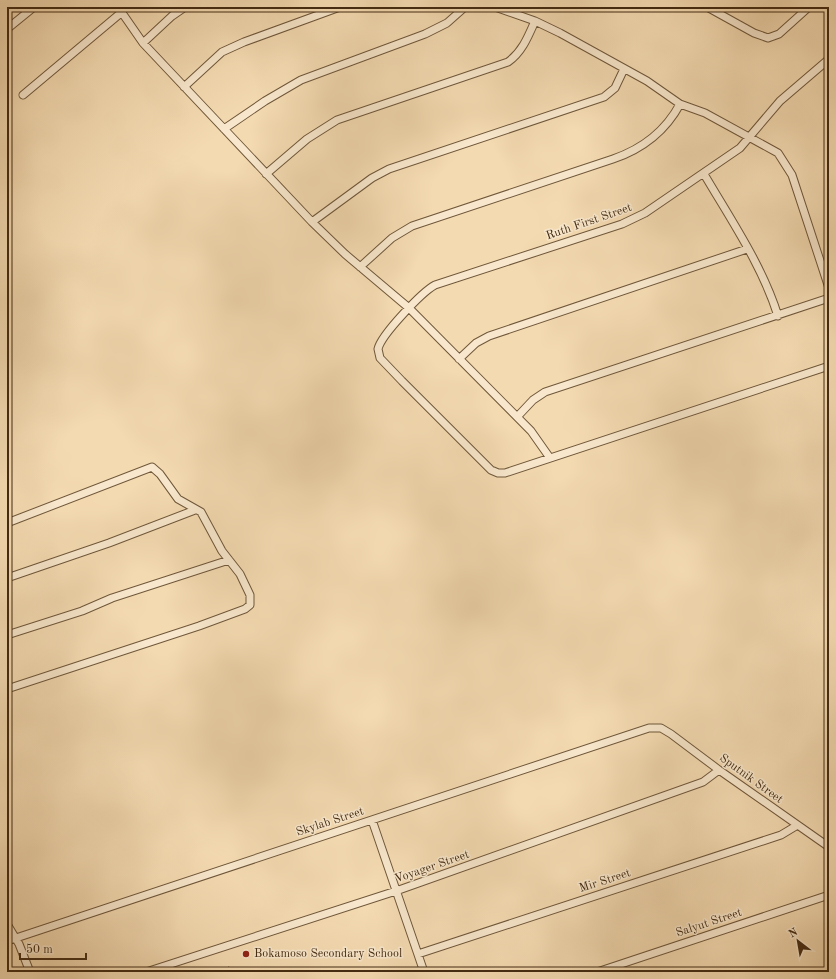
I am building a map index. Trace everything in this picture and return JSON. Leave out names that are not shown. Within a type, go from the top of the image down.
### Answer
[{"type":"street","points":[[7,29],[34,7]]},
{"type":"street","points":[[144,43],[172,16],[185,7]]},
{"type":"street","points":[[184,87],[216,57],[231,48],[340,7]]},
{"type":"street","points":[[224,129],[264,101],[301,80],[425,34],[446,23],[465,7]]},
{"type":"street","points":[[495,7],[534,21],[566,36],[647,81],[680,104],[705,113],[778,153],[788,167],[829,288]]},
{"type":"street","points":[[708,7],[754,33],[768,38],[779,34],[809,7]]},
{"type":"street","points":[[23,95],[120,10],[144,43],[312,222],[360,267],[409,308],[538,439],[550,458]]},
{"type":"street","points":[[266,174],[307,140],[337,120],[508,62],[526,43],[534,21]]},
{"type":"street","name":"Ruth First Street","points":[[829,59],[780,101],[740,148],[704,174],[634,219],[435,285],[424,293],[409,308],[383,338],[378,349],[380,358],[494,472],[506,473],[829,366]]},
{"type":"street","points":[[312,222],[367,181],[389,169],[604,97],[615,88],[624,69]]},
{"type":"street","points":[[360,267],[392,238],[412,226],[613,160],[646,144],[666,126],[680,104]]},
{"type":"street","points":[[704,174],[770,291],[778,316]]},
{"type":"street","points":[[459,359],[476,343],[489,336],[747,249]]},
{"type":"street","points":[[517,417],[533,400],[549,391],[829,298]]},
{"type":"street","points":[[7,523],[149,467],[155,468],[178,499],[195,510],[201,512],[222,551],[240,574],[250,595],[250,605],[246,609],[199,626],[7,689]]},
{"type":"street","points":[[7,578],[102,546],[195,510]]},
{"type":"street","points":[[7,634],[82,611],[112,598],[229,560]]},
{"type":"street","name":"Sputnik Street","points":[[661,728],[796,826],[829,847]]},
{"type":"street","name":"Skylab Street","points":[[7,941],[644,729],[661,728]]},
{"type":"street","name":"Voyager Street","points":[[146,972],[396,891],[703,782],[719,770]]},
{"type":"street","points":[[372,820],[424,972]]},
{"type":"street","name":"Mir Street","points":[[418,954],[781,834],[796,826]]},
{"type":"street","name":"Salyut Street","points":[[597,972],[829,895]]},
{"type":"street","points":[[7,924],[30,972]]},
{"type":"path","points":[[214,972],[230,967]]},
{"type":"place","name":"Bokamoso Secondary School","points":[[246,954]]}]
